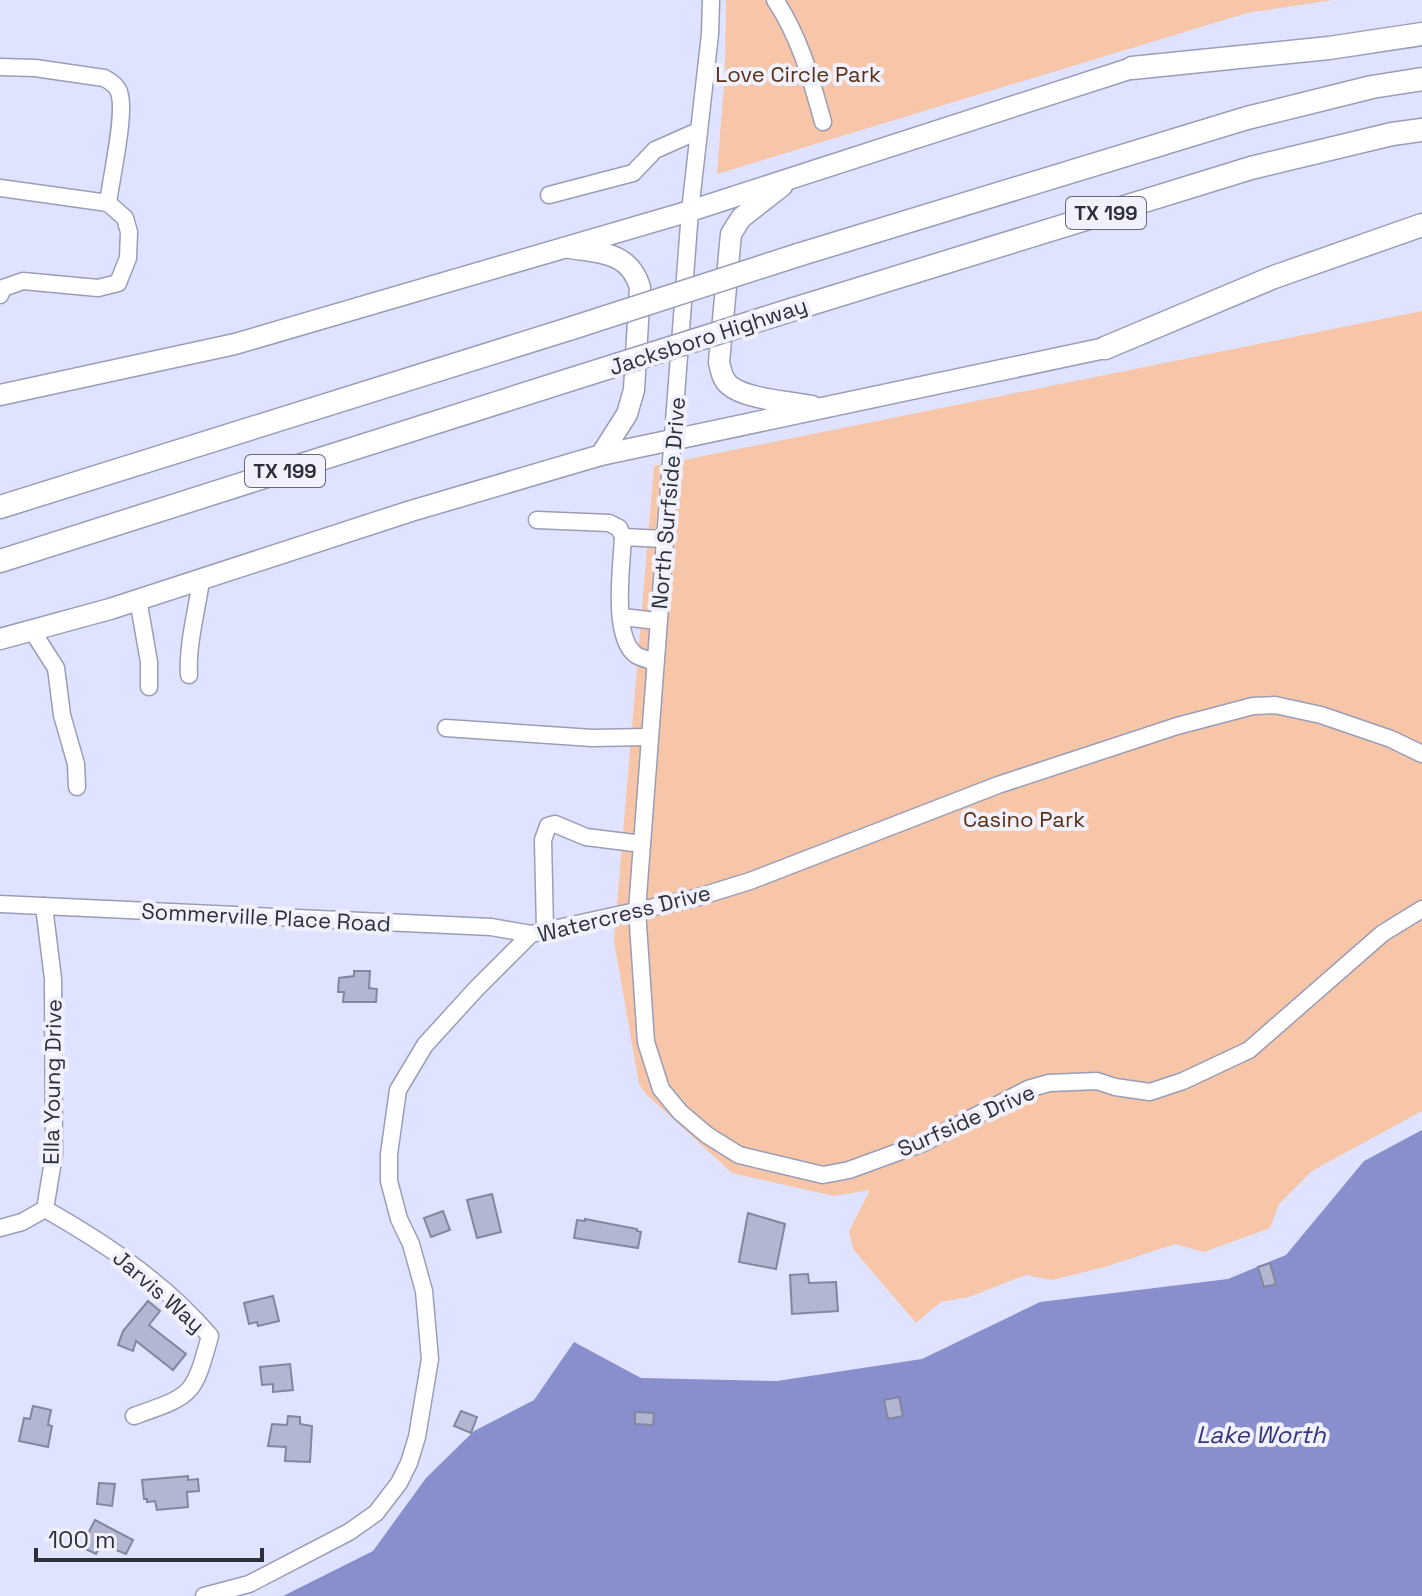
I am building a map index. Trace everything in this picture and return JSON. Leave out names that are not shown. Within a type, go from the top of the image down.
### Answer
[{"type":"highway","points":[[1132,68],[1329,48],[1422,34]]},
{"type":"highway","name":"TX 199","points":[[0,507],[798,255],[1247,118],[1372,87],[1422,79]]},
{"type":"highway","name":"Jacksboro Highway","points":[[0,561],[794,309],[1251,168],[1392,134],[1422,130]]},
{"type":"highway","points":[[1105,348],[1274,277],[1422,225]]},
{"type":"main road","points":[[1,389],[235,344],[690,211],[1132,68]]},
{"type":"main road","points":[[792,178],[741,218],[731,234],[719,362],[722,377],[731,388],[821,408]]},
{"type":"main road","points":[[562,246],[622,259],[635,272],[640,287],[634,390],[627,414],[601,455]]},
{"type":"main road","points":[[0,639],[201,580],[411,511],[601,455],[1105,348]]},
{"type":"street","name":"North Surfside Drive","points":[[637,910],[690,211],[711,0]]},
{"type":"street","points":[[775,0],[791,25],[810,73],[823,122]]},
{"type":"street","points":[[0,67],[35,68],[113,82],[120,94],[120,113],[108,203]]},
{"type":"street","points":[[549,195],[633,173],[655,150],[698,131]]},
{"type":"street","points":[[0,188],[108,203],[125,218],[129,232],[128,258],[118,283],[98,288],[23,281],[3,288],[0,295]]},
{"type":"street","points":[[537,520],[609,523],[619,528],[623,537],[620,605],[626,640],[636,655],[655,662]]},
{"type":"street","points":[[623,537],[664,539]]},
{"type":"street","points":[[189,675],[188,656],[201,580]]},
{"type":"street","points":[[138,599],[149,662],[149,687]]},
{"type":"street","points":[[622,617],[658,621]]},
{"type":"street","points":[[31,629],[56,668],[62,715],[76,764],[77,787]]},
{"type":"street","name":"Watercress Drive","points":[[204,1596],[249,1584],[349,1532],[376,1513],[399,1483],[417,1437],[430,1359],[424,1291],[389,1181],[389,1154],[398,1090],[425,1045],[476,989],[538,932],[695,898],[750,881],[998,785],[1177,726],[1253,706],[1275,705],[1321,715],[1391,739],[1422,754]]},
{"type":"street","points":[[446,728],[592,738],[649,737]]},
{"type":"street","points":[[538,932],[543,840],[548,826],[555,824],[603,841],[642,844]]},
{"type":"street","name":"Sommerville Place Road","points":[[0,904],[491,927],[538,932]]},
{"type":"street","name":"Ella Young Drive","points":[[44,906],[53,979],[54,1155],[45,1209]]},
{"type":"street","name":"Surfside Drive","points":[[637,910],[646,1042],[661,1089],[680,1112],[707,1135],[739,1155],[823,1175],[849,1170],[923,1143],[1028,1089],[1049,1083],[1097,1081],[1150,1092],[1183,1081],[1249,1050],[1383,933],[1422,909]]},
{"type":"street","points":[[0,1228],[22,1222],[45,1209]]},
{"type":"street","name":"Jarvis Way","points":[[45,1209],[100,1240],[125,1259],[195,1318],[210,1336],[198,1380],[180,1400],[134,1416]]},
{"type":"green space","name":"Love Circle Park","points":[[726,0],[1333,0],[1247,13],[717,174],[725,72]]},
{"type":"green space","name":"Casino Park","points":[[1422,311],[1422,1111],[1312,1171],[1279,1204],[1270,1228],[1204,1252],[1175,1244],[1105,1267],[1052,1280],[1026,1275],[969,1297],[941,1302],[916,1323],[853,1249],[849,1231],[870,1190],[834,1196],[732,1173],[647,1095],[639,1084],[614,941],[654,466]]},
{"type":"water","name":"Lake Worth","points":[[1422,1130],[1422,1596],[283,1596],[373,1551],[426,1478],[474,1431],[534,1400],[574,1342],[641,1378],[777,1381],[922,1359],[1040,1302],[1228,1279],[1286,1255],[1364,1161]]},
{"type":"building","points":[[354,971],[370,971],[369,988],[377,989],[376,1002],[343,1002],[344,992],[338,992],[339,978],[354,976]]},
{"type":"building","points":[[492,1194],[501,1232],[477,1238],[467,1200]]},
{"type":"building","points":[[443,1211],[450,1230],[431,1237],[424,1218]]},
{"type":"building","points":[[748,1213],[785,1224],[776,1269],[739,1262]]},
{"type":"building","points":[[577,1220],[637,1229],[641,1232],[638,1248],[574,1238]]},
{"type":"building","points":[[1270,1263],[1276,1284],[1264,1287],[1258,1267]]},
{"type":"building","points":[[808,1274],[809,1283],[836,1282],[838,1311],[792,1314],[790,1275]]},
{"type":"building","points":[[273,1296],[279,1321],[258,1326],[257,1322],[249,1324],[244,1303]]},
{"type":"building","points":[[148,1301],[160,1311],[149,1325],[186,1354],[173,1370],[136,1341],[133,1351],[118,1345],[123,1331]]},
{"type":"building","points":[[290,1364],[293,1390],[273,1392],[273,1384],[262,1385],[260,1367]]},
{"type":"building","points":[[899,1397],[903,1416],[888,1419],[884,1400]]},
{"type":"building","points":[[33,1406],[51,1410],[48,1447],[19,1441],[24,1418],[30,1419]]},
{"type":"building","points":[[461,1411],[477,1417],[471,1433],[454,1426]]},
{"type":"building","points":[[635,1412],[654,1413],[653,1425],[635,1424]]},
{"type":"building","points":[[288,1416],[300,1417],[300,1424],[312,1426],[310,1462],[285,1461],[286,1447],[268,1446],[272,1424],[287,1425]]},
{"type":"building","points":[[188,1476],[188,1480],[198,1479],[199,1491],[187,1492],[188,1507],[157,1510],[155,1501],[147,1502],[144,1499],[142,1480]]},
{"type":"building","points":[[99,1483],[115,1484],[112,1506],[97,1504]]},
{"type":"building","points":[[95,1520],[133,1540],[126,1554],[101,1544],[96,1554],[81,1547]]}]
